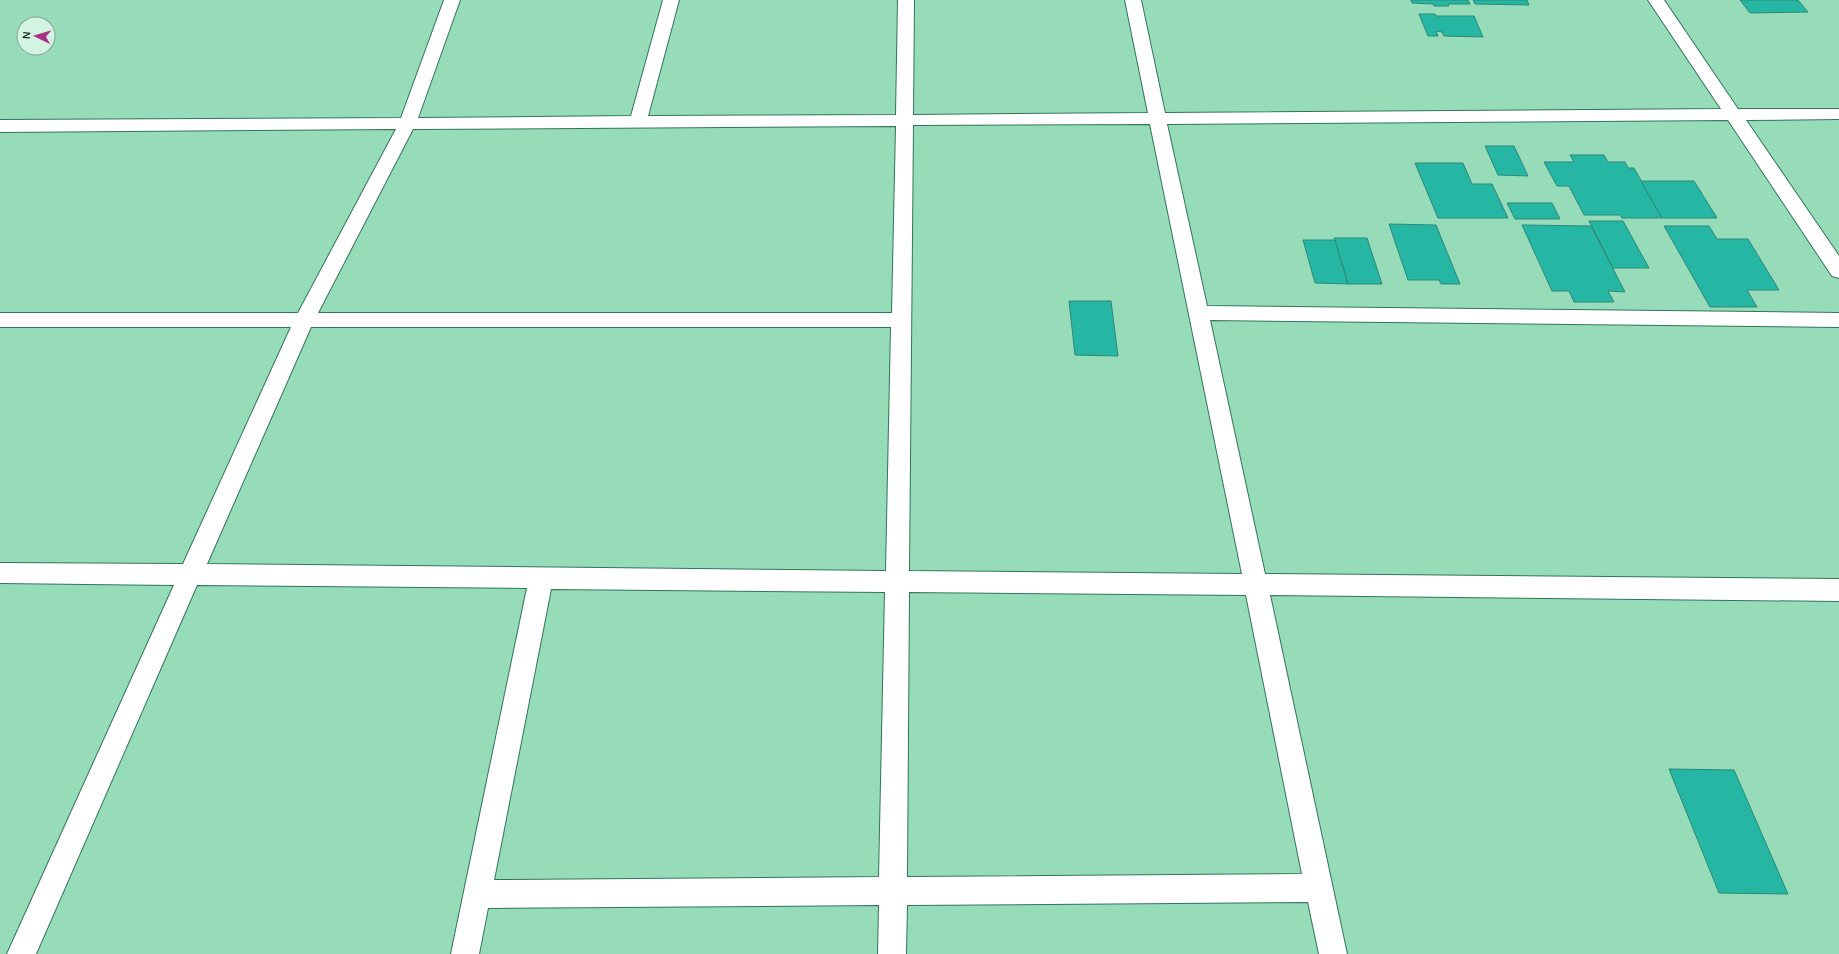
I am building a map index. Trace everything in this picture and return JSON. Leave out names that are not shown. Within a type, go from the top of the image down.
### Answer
[{"type":"street","points":[[21,954],[304,320],[408,123],[452,0]]},
{"type":"street","points":[[638,122],[671,0]]},
{"type":"street","points":[[892,954],[906,0]]},
{"type":"street","points":[[1133,0],[1333,954]]},
{"type":"street","points":[[1656,0],[1839,270]]},
{"type":"street","points":[[0,126],[1839,114]]},
{"type":"street","points":[[1199,313],[1839,320]]},
{"type":"street","points":[[0,320],[901,320]]},
{"type":"street","points":[[0,573],[1839,590]]},
{"type":"street","points":[[465,954],[541,578]]},
{"type":"street","points":[[477,894],[1320,888]]},
{"type":"building","points":[[1411,0],[1468,0],[1470,4],[1448,4],[1449,6],[1434,6],[1433,4],[1412,3]]},
{"type":"building","points":[[1473,0],[1527,0],[1529,5],[1475,4]]},
{"type":"building","points":[[1740,0],[1798,0],[1808,12],[1750,13]]},
{"type":"building","points":[[1419,14],[1435,14],[1436,16],[1474,16],[1483,37],[1444,36],[1442,32],[1436,31],[1438,36],[1428,36]]},
{"type":"building","points":[[1485,146],[1514,146],[1528,176],[1498,175]]},
{"type":"building","points":[[1570,155],[1604,155],[1608,162],[1625,162],[1628,168],[1634,168],[1662,218],[1622,218],[1620,215],[1584,215],[1569,186],[1557,186],[1544,162],[1574,162]]},
{"type":"building","points":[[1415,163],[1463,163],[1472,184],[1492,184],[1508,218],[1438,218]]},
{"type":"building","points":[[1641,181],[1694,181],[1717,218],[1662,218]]},
{"type":"building","points":[[1507,203],[1552,203],[1560,219],[1515,219]]},
{"type":"building","points":[[1589,221],[1623,221],[1649,268],[1613,268]]},
{"type":"building","points":[[1389,224],[1436,225],[1460,284],[1441,284],[1439,280],[1408,280]]},
{"type":"building","points":[[1522,225],[1591,226],[1625,292],[1608,291],[1614,302],[1574,302],[1569,291],[1552,291]]},
{"type":"building","points":[[1664,226],[1709,226],[1717,239],[1748,239],[1779,290],[1747,290],[1757,307],[1710,307]]},
{"type":"building","points":[[1334,238],[1367,238],[1382,284],[1348,284]]},
{"type":"building","points":[[1303,240],[1335,240],[1348,284],[1315,283]]},
{"type":"building","points":[[1069,301],[1111,301],[1118,356],[1075,355]]},
{"type":"building","points":[[1669,769],[1734,770],[1788,894],[1719,893]]}]
